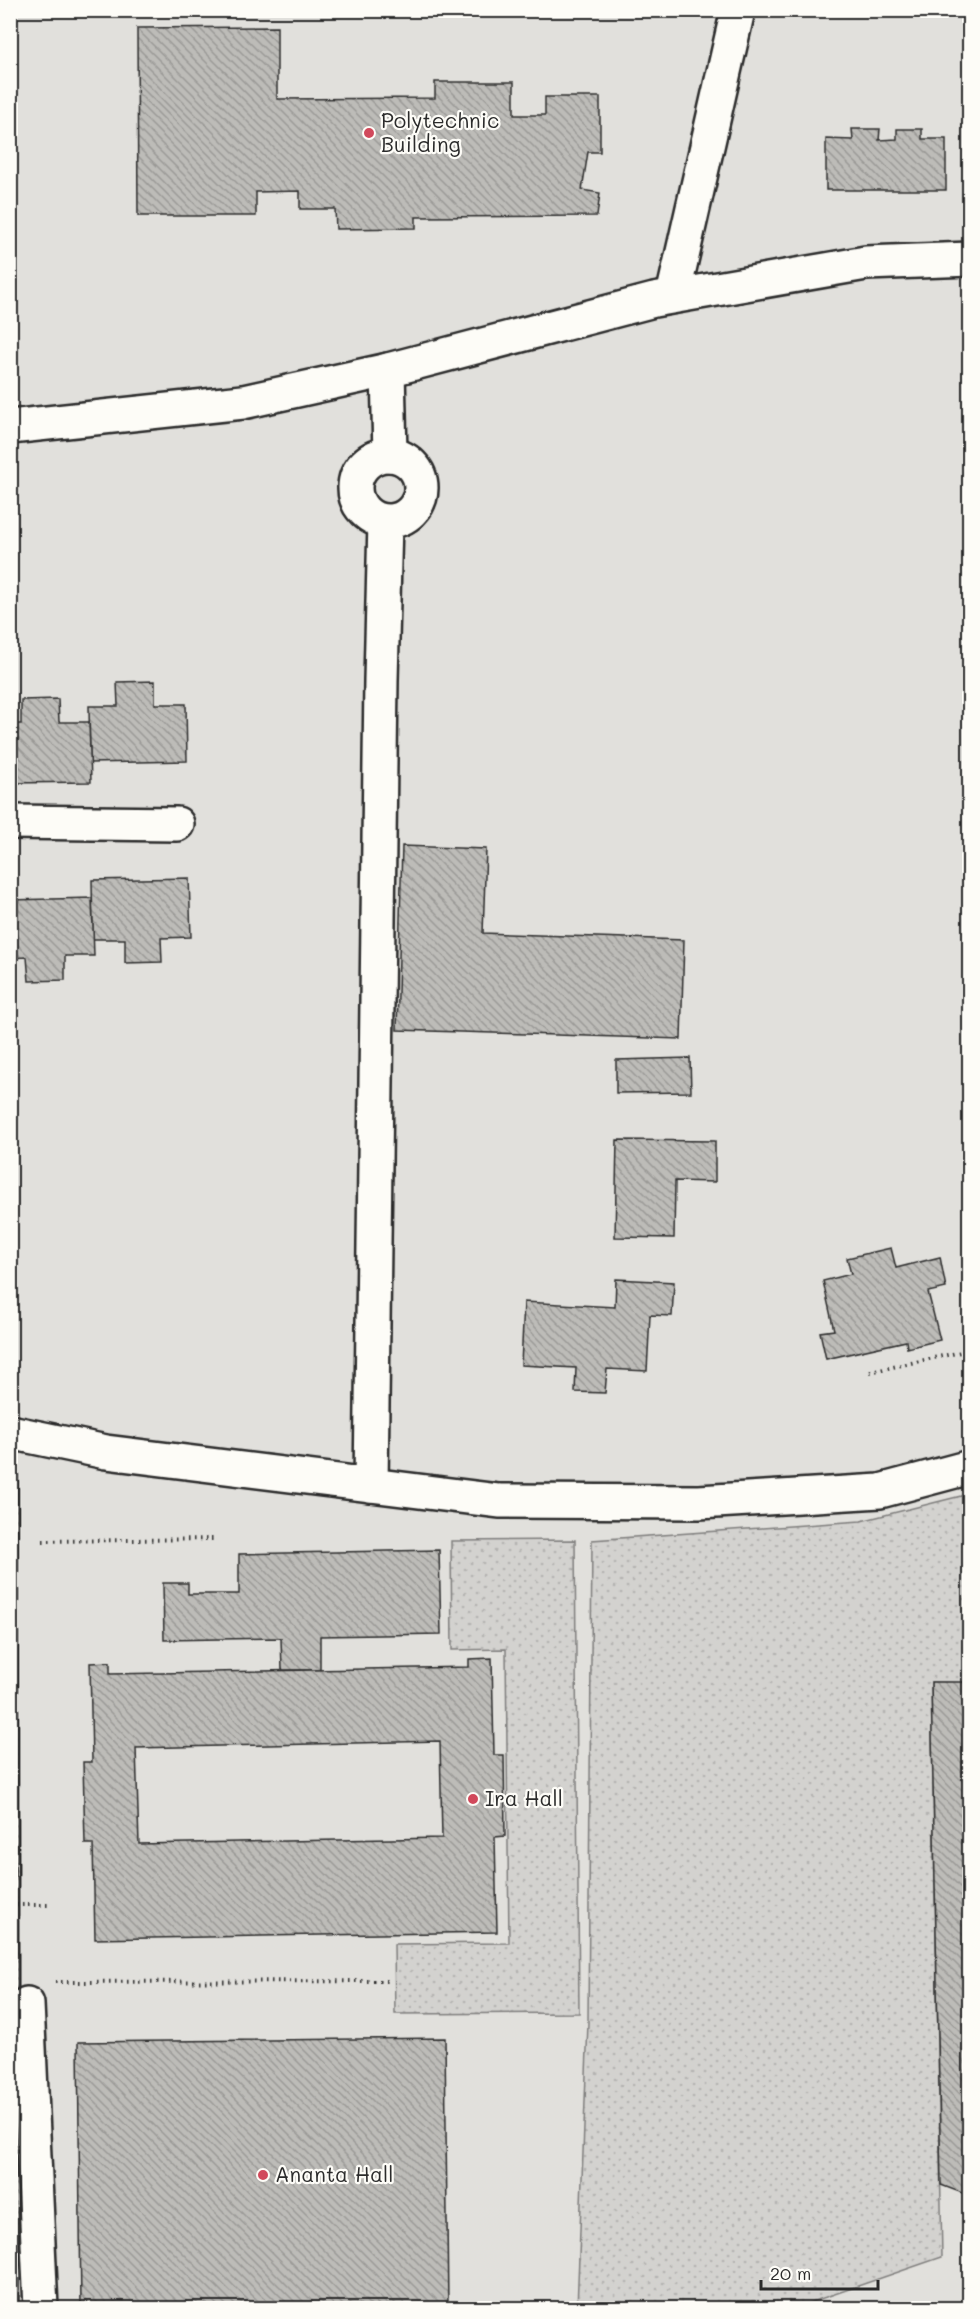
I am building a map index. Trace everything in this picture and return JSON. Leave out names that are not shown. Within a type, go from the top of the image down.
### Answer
[{"type":"street","points":[[673,296],[738,10]]},
{"type":"street","points":[[10,427],[243,402],[388,370],[673,296],[866,263],[969,259]]},
{"type":"street","points":[[388,370],[390,455]]},
{"type":"street","points":[[390,455],[404,458],[414,467],[420,478],[422,491],[418,504],[410,514],[398,520],[385,522],[372,518],[362,510],[356,499],[355,486],[358,473],[366,463],[378,457],[390,455]]},
{"type":"street","points":[[371,1485],[385,522]]},
{"type":"street","points":[[10,822],[177,824]]},
{"type":"street","points":[[10,1432],[106,1452],[499,1501],[699,1502],[880,1491],[969,1467]]},
{"type":"street","points":[[37,1993],[41,2308]]},
{"type":"path","points":[[870,1372],[969,1350]]},
{"type":"path","points":[[43,1541],[216,1539]]},
{"type":"path","points":[[10,1905],[50,1905]]},
{"type":"path","points":[[37,1993],[388,1981]]},
{"type":"shaded area","points":[[11,11],[969,11],[969,2308],[11,2308]]},
{"type":"shaded area","points":[[969,1494],[969,1683],[931,1682],[942,2257],[794,2308],[577,2308],[588,2023],[592,1540],[861,1521]]},
{"type":"shaded area","points":[[575,1540],[579,2013],[395,2014],[394,1944],[509,1943],[506,1649],[452,1650],[451,1541]]},
{"type":"building","name":"Polytechnic Building","points":[[277,27],[277,99],[435,98],[435,82],[514,82],[514,115],[545,115],[545,97],[600,97],[600,152],[588,152],[582,190],[600,193],[597,216],[416,217],[416,228],[336,229],[335,209],[300,209],[300,191],[256,192],[256,216],[138,216],[137,28]]},
{"type":"building","points":[[852,129],[880,129],[879,140],[897,139],[897,129],[922,129],[922,139],[946,139],[946,190],[826,190],[826,139],[853,140]]},
{"type":"building","points":[[155,681],[155,704],[186,704],[187,761],[90,763],[89,706],[118,706],[117,682]]},
{"type":"building","points":[[58,699],[59,722],[89,722],[91,782],[10,783],[10,724],[21,724],[21,700]]},
{"type":"building","points":[[402,846],[486,849],[483,933],[684,940],[681,1039],[397,1030]]},
{"type":"building","points":[[189,878],[191,937],[161,938],[162,962],[125,963],[125,939],[93,939],[92,880]]},
{"type":"building","points":[[92,898],[94,956],[65,956],[65,980],[29,981],[27,957],[10,958],[10,900]]},
{"type":"building","points":[[690,1058],[691,1092],[616,1093],[616,1060]]},
{"type":"building","points":[[617,1140],[715,1141],[715,1182],[675,1181],[674,1238],[615,1237]]},
{"type":"building","points":[[891,1248],[896,1268],[940,1257],[946,1288],[928,1292],[940,1340],[907,1348],[906,1341],[826,1359],[820,1332],[834,1330],[823,1281],[851,1274],[847,1258]]},
{"type":"building","points":[[616,1279],[674,1282],[672,1316],[650,1315],[647,1371],[607,1369],[605,1393],[575,1392],[576,1368],[521,1365],[524,1302],[615,1307]]},
{"type":"building","points":[[10,1464],[18,1465],[19,2308],[10,2308]]},
{"type":"building","points":[[439,1550],[441,1634],[320,1636],[320,1670],[282,1670],[281,1638],[164,1640],[163,1583],[188,1583],[188,1594],[239,1594],[239,1554]]},
{"type":"building","name":"Ira Hall","points":[[492,1658],[494,1755],[504,1755],[505,1836],[495,1837],[497,1932],[95,1939],[93,1844],[85,1844],[83,1762],[92,1762],[90,1663],[110,1662],[110,1674],[469,1667],[469,1659]],"holes":[[[440,1741],[442,1838],[139,1844],[136,1748]]]},
{"type":"building","points":[[931,1682],[970,1682],[970,2196],[941,2185]]},
{"type":"building","points":[[10,1855],[15,1855],[15,1879],[10,1879]]},
{"type":"building","name":"Ananta Hall","points":[[445,2038],[448,2308],[81,2308],[78,2042]]},
{"type":"place","name":"Polytechnic Building","points":[[369,133]]},
{"type":"place","name":"Ira Hall","points":[[473,1799]]},
{"type":"place","name":"Ananta Hall","points":[[263,2175]]}]
